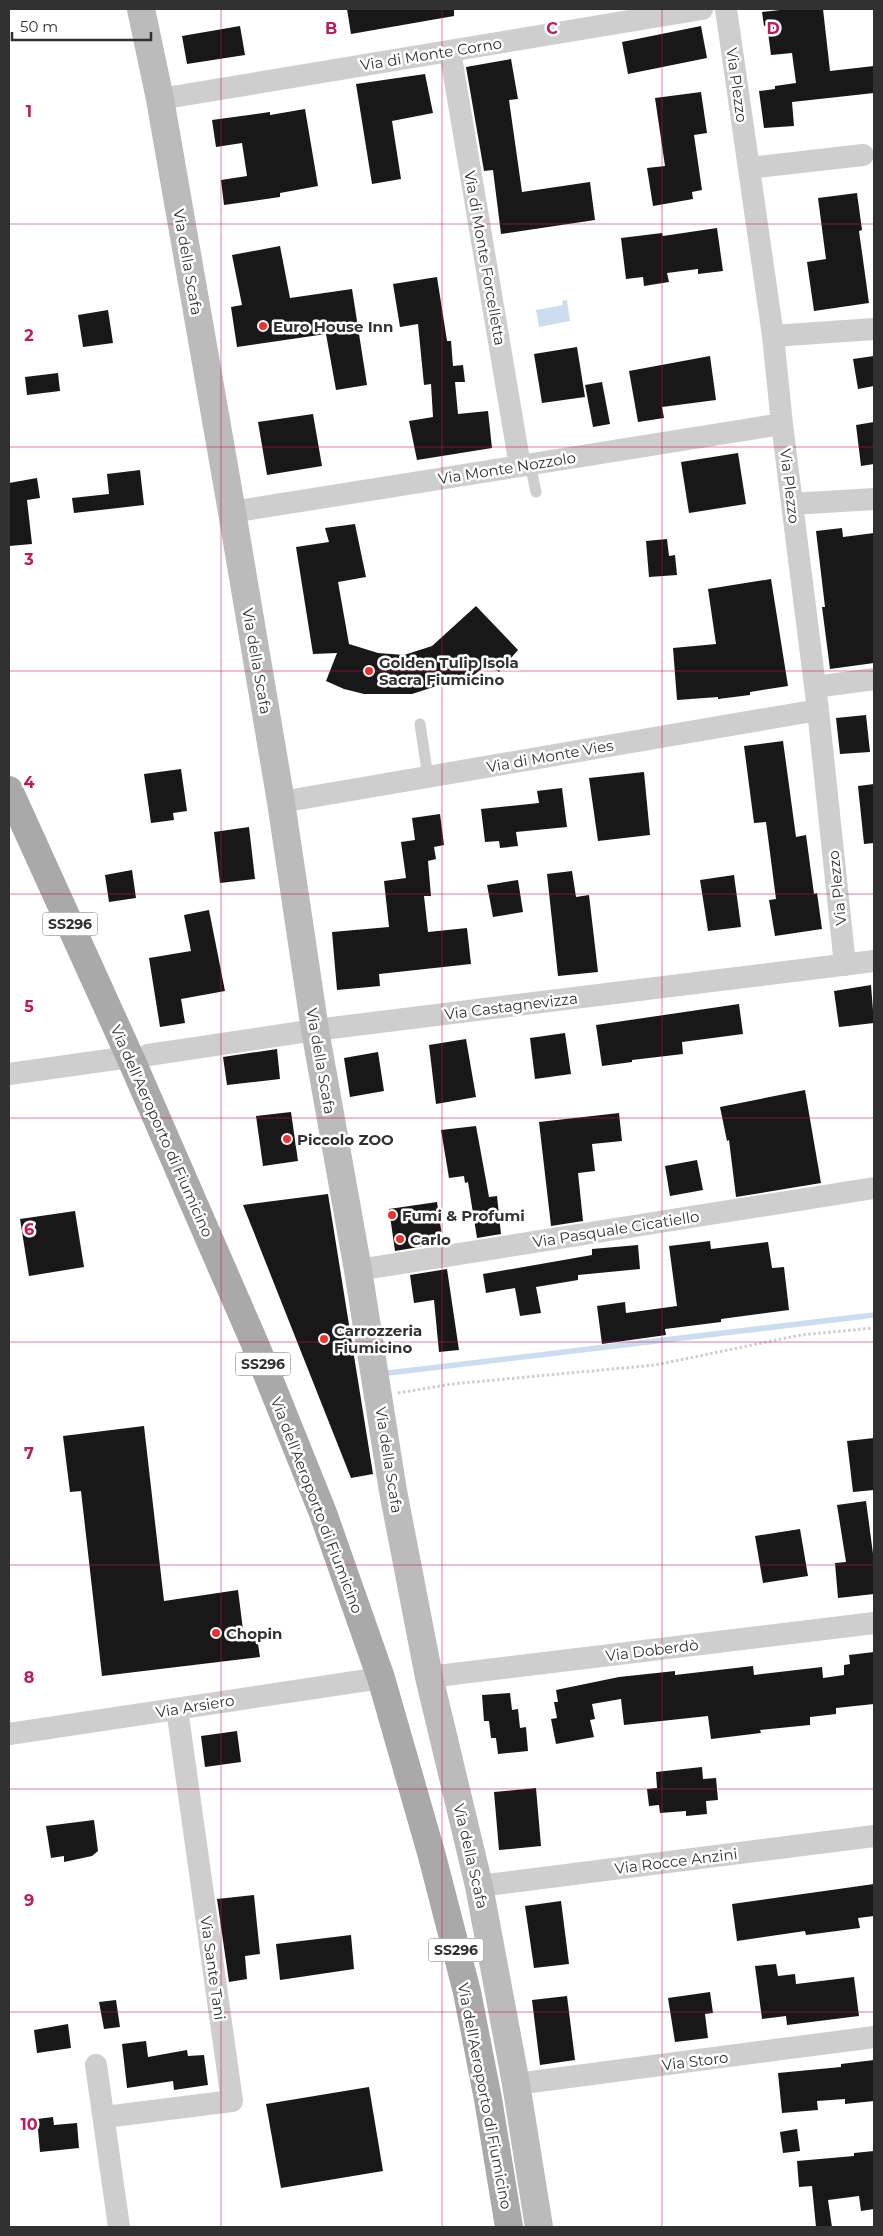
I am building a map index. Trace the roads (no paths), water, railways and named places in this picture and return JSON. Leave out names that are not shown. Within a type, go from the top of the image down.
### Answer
[{"type":"main road","name":"Via dell'Aeroporto di Fiumicino","points":[[9,790],[139,1056],[323,1514],[381,1678],[432,1856],[466,1992],[488,2099],[509,2227]]},
{"type":"street","name":"Via della Scafa","points":[[141,9],[160,99],[232,512],[281,802],[315,1030],[358,1270],[393,1491],[430,1678],[478,1886],[516,2084],[539,2227]]},
{"type":"street","name":"Via di Monte Corno","points":[[160,99],[702,9]]},
{"type":"street","name":"Via Plezzo","points":[[726,9],[773,336],[782,424],[818,710],[845,964]]},
{"type":"street","name":"Via di Monte Forcelletta","points":[[450,51],[525,465]]},
{"type":"street","points":[[749,168],[862,155]]},
{"type":"street","points":[[773,336],[874,329]]},
{"type":"street","name":"Via Monte Nozzolo","points":[[232,512],[782,424]]},
{"type":"street","points":[[792,504],[874,499]]},
{"type":"street","points":[[815,688],[874,680]]},
{"type":"street","name":"Via di Monte Vies","points":[[281,802],[818,710]]},
{"type":"street","name":"Via Castagnevizza","points":[[9,1074],[315,1030],[874,961]]},
{"type":"street","name":"Via Pasquale Cicatiello","points":[[358,1270],[874,1188]]},
{"type":"street","name":"Via Doberdò","points":[[430,1678],[874,1623]]},
{"type":"street","name":"Via Arsiero","points":[[9,1734],[381,1678]]},
{"type":"street","name":"Via Sante Tani","points":[[105,2117],[232,2101],[177,1709]]},
{"type":"street","name":"Via Rocce Anzini","points":[[478,1886],[874,1836]]},
{"type":"street","name":"Via Storo","points":[[516,2084],[874,2038]]},
{"type":"street","points":[[96,2065],[105,2117],[119,2227]]},
{"type":"lane","points":[[525,465],[536,492]]},
{"type":"lane","points":[[420,724],[428,777]]},
{"type":"water","points":[[567,300],[570,321],[539,327],[536,310],[563,305],[562,301]]},
{"type":"waterway","points":[[388,1373],[874,1315]]},
{"type":"place","name":"Euro House Inn","points":[[263,326]]},
{"type":"place","name":"Golden Tulip Isola Sacra Fiumicino","points":[[369,671]]},
{"type":"place","name":"Piccolo ZOO","points":[[287,1139]]},
{"type":"place","name":"Fumi & Profumi","points":[[392,1215]]},
{"type":"place","name":"Carlo","points":[[400,1239]]},
{"type":"place","name":"Carrozzeria Fiumicino","points":[[324,1339]]},
{"type":"place","name":"Chopin","points":[[216,1633]]}]
